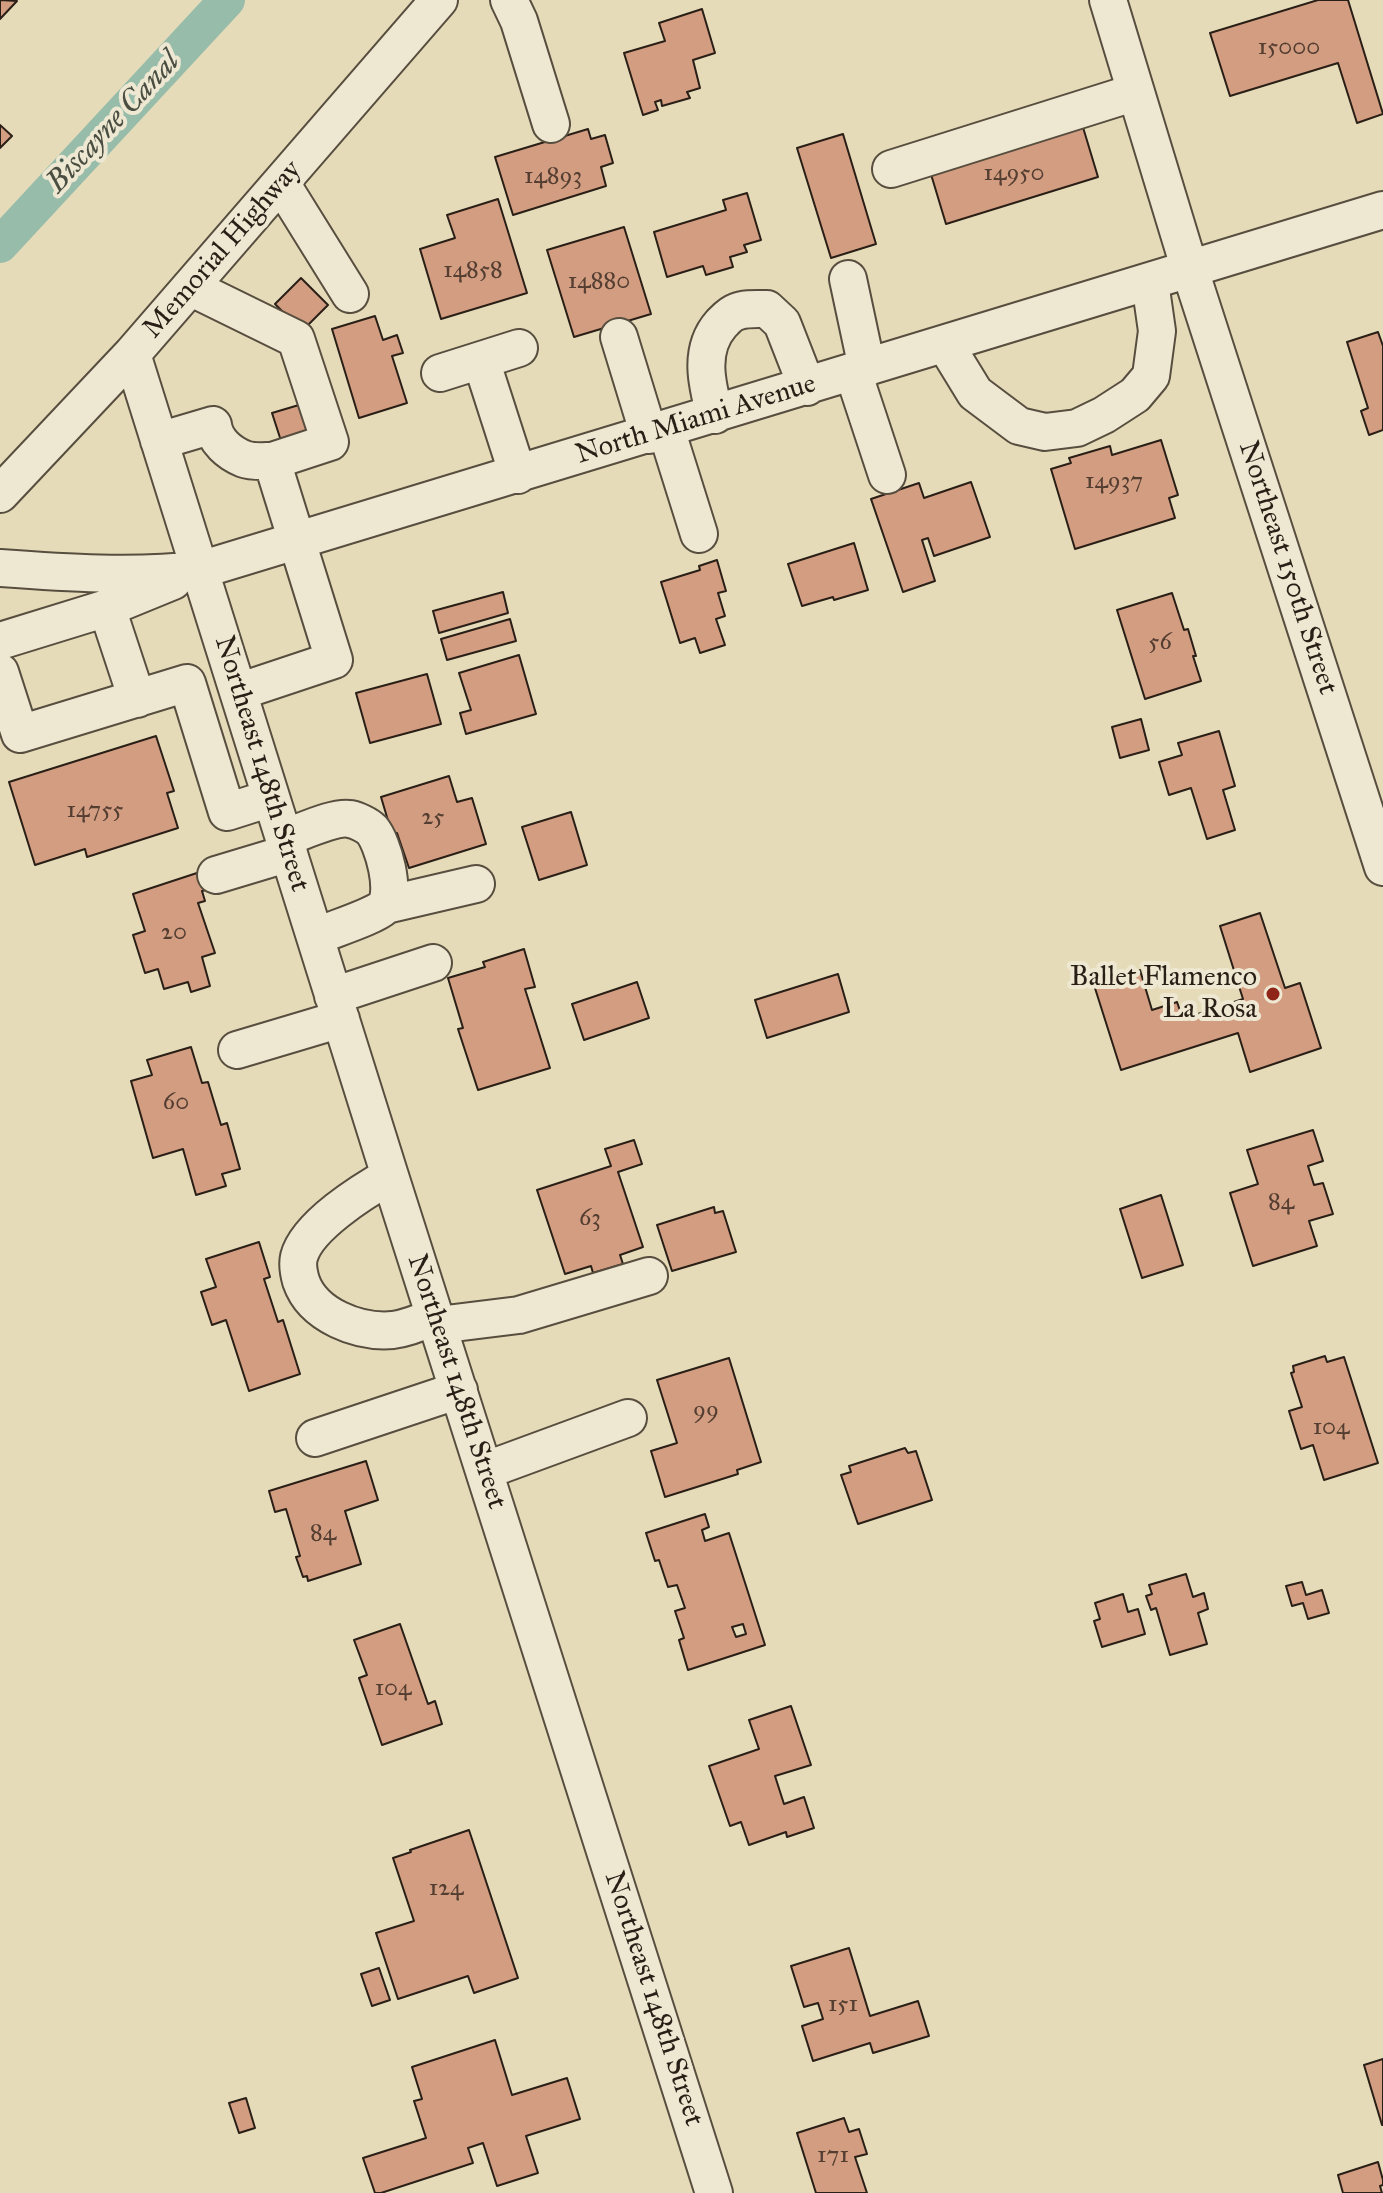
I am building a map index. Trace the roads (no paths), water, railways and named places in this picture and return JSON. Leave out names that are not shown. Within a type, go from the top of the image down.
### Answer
[{"type":"street","name":"Memorial Highway","points":[[0,494],[132,354],[439,0]]},
{"type":"street","points":[[509,0],[519,21],[551,124]]},
{"type":"street","name":"Northeast 150th Street","points":[[1108,0],[1190,270],[1383,867]]},
{"type":"street","points":[[891,169],[1136,92]]},
{"type":"street","points":[[281,183],[350,294]]},
{"type":"street","name":"North Miami Avenue","points":[[0,568],[115,575],[200,570],[1383,210]]},
{"type":"street","points":[[848,279],[860,370],[887,475]]},
{"type":"street","points":[[945,344],[975,393],[1019,426],[1045,432],[1077,428],[1135,395],[1151,376],[1157,331],[1150,282]]},
{"type":"street","points":[[159,441],[213,425],[214,436],[220,444],[246,460],[272,461],[330,442],[296,339],[190,287]]},
{"type":"street","points":[[715,415],[707,386],[706,359],[713,334],[736,312],[767,309],[782,323],[807,387]]},
{"type":"street","points":[[619,337],[699,534]]},
{"type":"street","points":[[440,373],[519,348]]},
{"type":"street","name":"Northeast 148th Street","points":[[132,354],[714,2193]]},
{"type":"street","points":[[481,360],[518,475]]},
{"type":"street","points":[[238,692],[334,660],[272,461]]},
{"type":"street","points":[[0,641],[107,608],[200,570]]},
{"type":"street","points":[[107,608],[137,699]]},
{"type":"street","points":[[0,672],[20,734],[187,683],[227,812],[271,798]]},
{"type":"street","points":[[216,875],[347,817],[372,829],[381,848],[389,875],[386,905]]},
{"type":"street","points":[[315,937],[386,905],[476,884]]},
{"type":"street","points":[[237,1050],[433,963]]},
{"type":"street","points":[[390,1176],[361,1192],[309,1236],[299,1257],[298,1272],[304,1290],[320,1310],[363,1329],[393,1330],[436,1320],[519,1315],[649,1276]]},
{"type":"street","points":[[315,1438],[459,1390]]},
{"type":"street","points":[[484,1471],[628,1418]]},
{"type":"waterway","name":"Biscayne Canal","points":[[0,245],[227,0]]},
{"type":"place","name":"Ballet Flamenco La Rosa","points":[[1273,994]]}]
